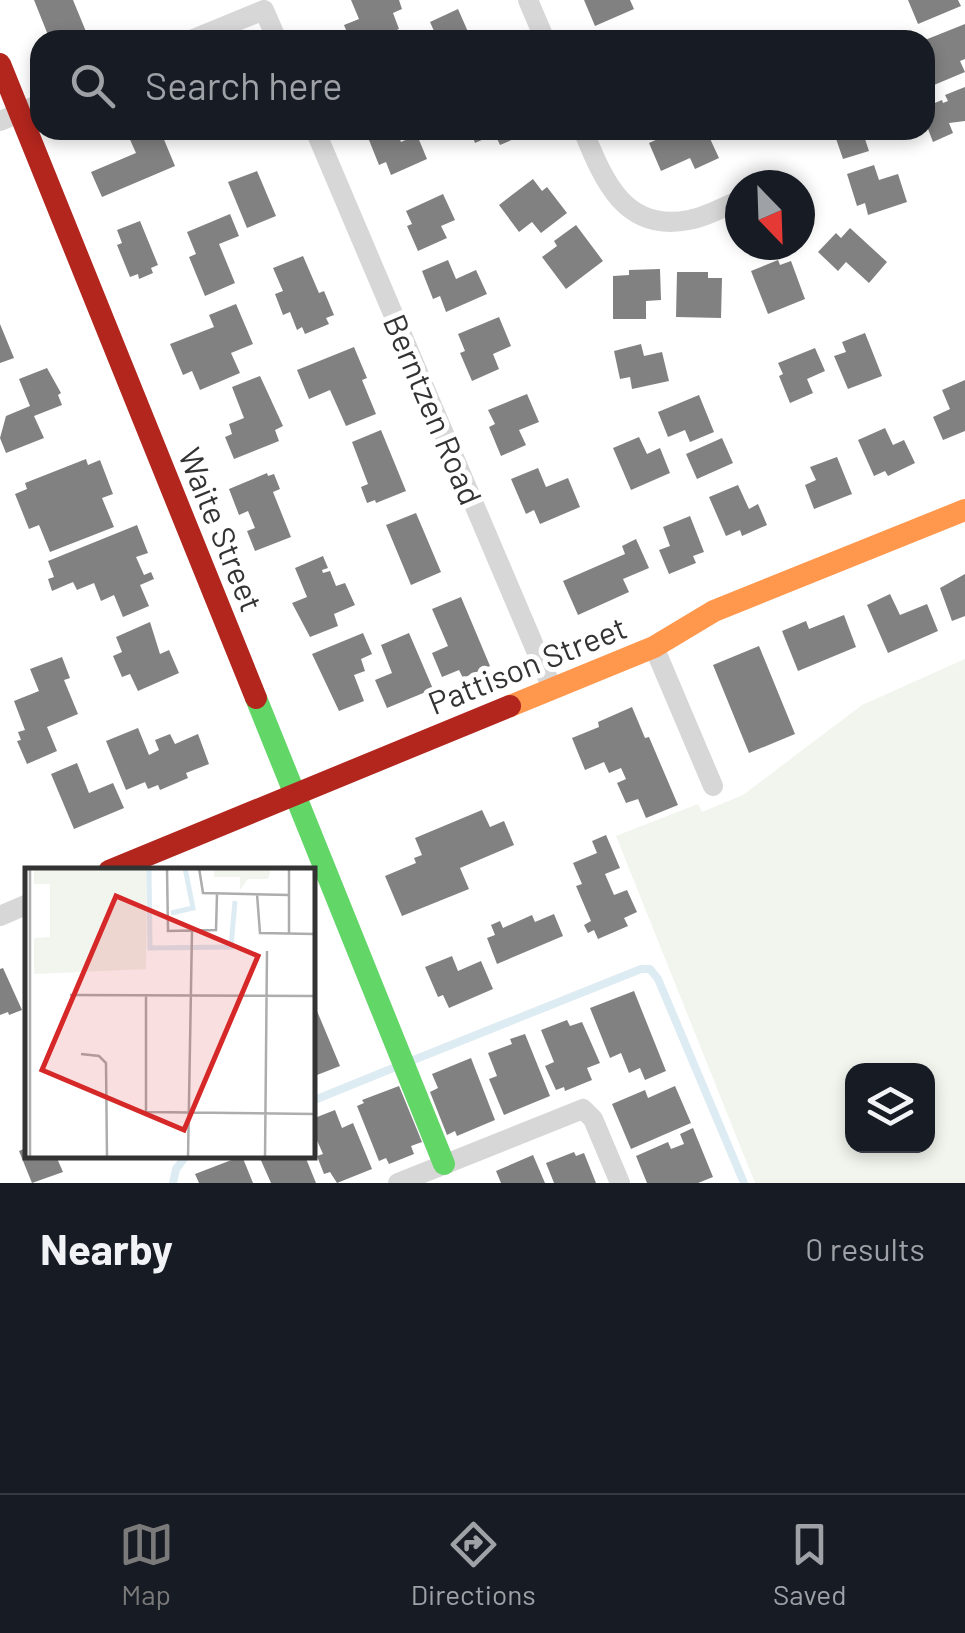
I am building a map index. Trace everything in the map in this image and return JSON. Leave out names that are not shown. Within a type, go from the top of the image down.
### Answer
[{"type":"street","points":[[528,0],[541,30]]},
{"type":"street","points":[[215,30],[264,10],[273,30]]},
{"type":"street","name":"Waite Street","points":[[0,64],[30,137]]},
{"type":"street","name":"Waite Street","points":[[31,140],[444,1164]]},
{"type":"street","name":"Berntzen Road","points":[[319,140],[552,688]]},
{"type":"street","points":[[586,140],[612,194],[631,210],[670,222],[692,220],[725,206]]},
{"type":"street","name":"Pattison Street","points":[[114,868],[654,647],[714,612],[965,510]]},
{"type":"street","points":[[654,647],[713,786]]},
{"type":"street","points":[[0,916],[25,905]]},
{"type":"street","points":[[398,1183],[583,1109],[593,1119],[620,1183]]},
{"type":"shaded area","points":[[965,659],[965,1183],[755,1183],[616,836],[698,804],[702,812],[743,795],[862,705]]},
{"type":"building","points":[[34,0],[73,0],[85,30],[46,30]]},
{"type":"building","points":[[351,0],[399,0],[402,9],[393,13],[399,29],[346,30],[344,25],[359,19]]},
{"type":"building","points":[[584,0],[630,0],[634,9],[595,26]]},
{"type":"building","points":[[908,0],[958,0],[961,6],[918,24]]},
{"type":"building","points":[[458,9],[467,30],[434,30],[430,22]]},
{"type":"building","points":[[965,24],[965,59],[960,61],[965,72],[935,85],[935,36]]},
{"type":"building","points":[[965,87],[965,121],[949,123],[953,133],[933,142],[935,103],[948,101],[945,95]]},
{"type":"building","points":[[130,140],[164,140],[175,166],[102,197],[91,172],[136,153]]},
{"type":"building","points":[[369,140],[419,140],[427,159],[391,175],[386,162],[379,165]]},
{"type":"building","points":[[711,140],[719,158],[695,169],[690,158],[661,171],[649,143]]},
{"type":"building","points":[[836,140],[865,140],[869,151],[843,159]]},
{"type":"building","points":[[874,165],[879,180],[898,174],[907,202],[868,215],[865,203],[857,206],[847,174]]},
{"type":"building","points":[[257,171],[276,216],[247,228],[228,182]]},
{"type":"building","points":[[533,179],[542,191],[547,187],[567,213],[541,233],[532,222],[519,232],[499,205]]},
{"type":"building","points":[[443,194],[455,220],[441,226],[447,238],[418,251],[407,226],[412,224],[406,211]]},
{"type":"building","points":[[230,214],[239,236],[219,244],[235,283],[205,296],[189,257],[196,254],[187,232]]},
{"type":"building","points":[[140,221],[158,265],[151,268],[153,273],[139,279],[138,274],[130,277],[117,245],[122,243],[117,230]]},
{"type":"building","points":[[576,225],[603,261],[566,289],[542,257],[557,246],[554,241]]},
{"type":"building","points":[[850,228],[887,262],[869,283],[846,262],[838,271],[818,252],[836,233],[841,238]]},
{"type":"building","points":[[303,256],[319,293],[324,291],[334,315],[326,318],[329,324],[305,334],[302,327],[297,330],[290,312],[283,315],[275,294],[283,291],[273,268]]},
{"type":"building","points":[[448,260],[456,279],[476,270],[487,294],[446,312],[440,296],[433,299],[422,271]]},
{"type":"building","points":[[778,260],[780,265],[791,261],[805,299],[768,314],[751,271]]},
{"type":"building","points":[[660,269],[661,300],[646,301],[646,319],[613,319],[613,276],[629,275],[629,270]]},
{"type":"building","points":[[677,272],[708,272],[708,278],[722,278],[721,318],[676,317]]},
{"type":"building","points":[[236,304],[253,344],[231,353],[240,373],[200,390],[192,371],[183,375],[170,344],[214,327],[209,315]]},
{"type":"building","points":[[499,317],[511,346],[493,354],[499,369],[472,381],[460,353],[465,351],[458,334]]},
{"type":"building","points":[[0,324],[14,358],[0,363]]},
{"type":"building","points":[[865,333],[882,376],[848,389],[834,356],[846,352],[842,342]]},
{"type":"building","points":[[641,344],[644,356],[662,352],[669,381],[632,389],[630,377],[620,379],[614,351]]},
{"type":"building","points":[[354,347],[376,414],[346,426],[330,390],[309,399],[297,370]]},
{"type":"building","points":[[815,348],[825,371],[807,379],[813,393],[790,403],[778,363]]},
{"type":"building","points":[[47,368],[61,393],[58,395],[62,405],[34,416],[44,438],[6,453],[0,438],[6,416],[30,406],[19,379]]},
{"type":"building","points":[[260,376],[283,426],[275,430],[279,441],[234,459],[225,437],[232,434],[229,424],[244,418],[232,387]]},
{"type":"building","points":[[965,380],[965,431],[943,440],[933,417],[950,409],[942,390]]},
{"type":"building","points":[[527,394],[539,422],[519,430],[526,445],[501,456],[489,427],[495,424],[488,410]]},
{"type":"building","points":[[699,395],[714,432],[690,442],[685,430],[668,437],[658,412]]},
{"type":"building","points":[[885,428],[893,445],[904,440],[915,463],[888,476],[885,471],[874,476],[858,440]]},
{"type":"building","points":[[381,430],[406,491],[367,503],[361,487],[368,484],[352,442]]},
{"type":"building","points":[[639,437],[647,454],[660,448],[670,473],[631,490],[613,448]]},
{"type":"building","points":[[722,438],[733,463],[697,479],[686,454]]},
{"type":"building","points":[[837,457],[852,494],[814,509],[805,485],[816,480],[810,467]]},
{"type":"building","points":[[86,459],[88,465],[100,460],[113,494],[102,498],[114,527],[50,552],[39,525],[29,529],[15,494],[27,489],[25,483]]},
{"type":"building","points":[[538,468],[546,487],[568,478],[580,507],[540,524],[534,510],[526,514],[511,479]]},
{"type":"building","points":[[267,473],[274,474],[280,489],[273,492],[291,537],[255,551],[247,531],[255,528],[248,511],[239,515],[229,489]]},
{"type":"building","points":[[738,485],[749,509],[758,504],[767,525],[742,536],[740,530],[726,536],[709,497]]},
{"type":"building","points":[[416,513],[441,572],[411,585],[386,525]]},
{"type":"building","points":[[690,516],[704,552],[693,556],[696,563],[669,574],[659,550],[670,546],[663,527]]},
{"type":"building","points":[[137,525],[148,553],[136,557],[144,575],[151,572],[154,579],[140,585],[149,606],[123,617],[114,595],[101,601],[94,583],[77,590],[73,582],[52,591],[48,579],[54,577],[48,561]]},
{"type":"building","points":[[636,539],[649,568],[623,579],[629,592],[578,615],[563,581],[625,554],[622,546]]},
{"type":"building","points":[[323,556],[328,568],[323,573],[330,571],[336,586],[345,583],[355,605],[334,614],[338,626],[310,637],[292,603],[307,597],[295,568]]},
{"type":"building","points":[[965,574],[965,616],[952,621],[940,588]]},
{"type":"building","points":[[890,594],[900,615],[927,604],[938,631],[888,653],[867,605]]},
{"type":"building","points":[[461,597],[490,666],[463,678],[459,670],[442,677],[432,653],[448,646],[432,609]]},
{"type":"building","points":[[844,615],[856,647],[798,671],[782,631],[806,621],[809,629]]},
{"type":"building","points":[[150,622],[160,654],[169,650],[179,673],[138,691],[130,674],[122,677],[113,656],[122,652],[116,637]]},
{"type":"building","points":[[363,633],[372,654],[361,659],[365,671],[354,675],[364,701],[339,711],[312,654]]},
{"type":"building","points":[[409,633],[433,689],[387,708],[375,680],[392,673],[381,645]]},
{"type":"building","points":[[759,646],[795,734],[749,753],[713,665]]},
{"type":"building","points":[[62,657],[70,678],[64,680],[78,714],[47,727],[57,751],[27,764],[17,741],[21,740],[18,732],[25,730],[14,701],[39,691],[30,669]]},
{"type":"building","points":[[632,707],[678,805],[646,818],[638,799],[626,803],[617,783],[626,779],[621,768],[609,773],[604,762],[585,770],[572,738]]},
{"type":"building","points":[[138,728],[149,755],[159,750],[155,740],[170,734],[175,744],[198,734],[209,764],[160,790],[158,785],[148,789],[145,782],[126,790],[106,741]]},
{"type":"building","points":[[77,763],[89,793],[113,783],[124,808],[74,829],[51,774]]},
{"type":"building","points":[[482,810],[490,827],[504,821],[514,845],[460,868],[469,889],[402,916],[385,876],[416,863],[414,858],[422,855],[415,838]]},
{"type":"building","points":[[606,835],[620,868],[605,874],[614,895],[627,890],[637,912],[624,918],[628,926],[598,939],[594,930],[588,933],[584,925],[591,921],[576,886],[582,884],[573,863],[597,853],[592,841]]},
{"type":"building","points":[[554,914],[563,936],[497,964],[487,938],[495,935],[491,925],[500,921],[503,928],[532,915],[535,922]]},
{"type":"building","points":[[452,956],[458,971],[481,961],[493,989],[449,1008],[443,995],[438,997],[425,967]]},
{"type":"building","points":[[3,968],[22,1010],[9,1015],[0,1015]]},
{"type":"building","points":[[634,991],[666,1071],[645,1080],[640,1068],[629,1073],[621,1053],[610,1058],[590,1008]]},
{"type":"building","points":[[315,1006],[340,1066],[315,1076]]},
{"type":"building","points":[[567,1020],[570,1026],[582,1022],[600,1063],[587,1068],[592,1080],[565,1091],[564,1087],[556,1090],[545,1066],[554,1062],[541,1030]]},
{"type":"building","points":[[525,1034],[550,1096],[504,1115],[489,1079],[497,1076],[488,1053]]},
{"type":"building","points":[[471,1058],[495,1120],[457,1136],[455,1131],[447,1135],[430,1092],[438,1088],[432,1074]]},
{"type":"building","points":[[399,1086],[422,1142],[411,1146],[414,1154],[389,1164],[386,1158],[379,1161],[357,1106],[364,1103],[362,1100]]},
{"type":"building","points":[[675,1086],[691,1123],[631,1149],[612,1104],[645,1090],[648,1098]]},
{"type":"building","points":[[335,1110],[342,1128],[353,1123],[372,1169],[337,1183],[330,1172],[324,1174],[317,1156],[323,1154],[315,1136],[315,1118]]},
{"type":"building","points":[[693,1128],[713,1177],[698,1183],[647,1183],[636,1156],[668,1142],[671,1149],[684,1144],[680,1134]]},
{"type":"building","points":[[25,1148],[25,1158],[57,1158],[63,1172],[32,1183],[19,1151]]},
{"type":"building","points":[[574,1152],[576,1156],[584,1153],[596,1183],[554,1183],[546,1163]]},
{"type":"building","points":[[533,1155],[545,1183],[501,1183],[496,1171]]},
{"type":"building","points":[[243,1158],[253,1183],[199,1183],[195,1174]]},
{"type":"building","points":[[260,1158],[306,1158],[316,1183],[271,1183]]},
{"type":"waterway","points":[[411,1061],[641,969],[650,969],[658,979],[744,1183]]},
{"type":"waterway","points":[[315,1100],[398,1066]]},
{"type":"waterway","points":[[173,1183],[176,1169],[184,1158]]},
{"type":"traffic: fast","points":[[256,698],[444,1164]]},
{"type":"traffic: slow","points":[[510,706],[654,647],[714,611],[965,510]]},
{"type":"traffic: jam","points":[[0,64],[30,138]]},
{"type":"traffic: jam","points":[[31,140],[256,698]]},
{"type":"traffic: jam","points":[[116,868],[510,706]]}]
